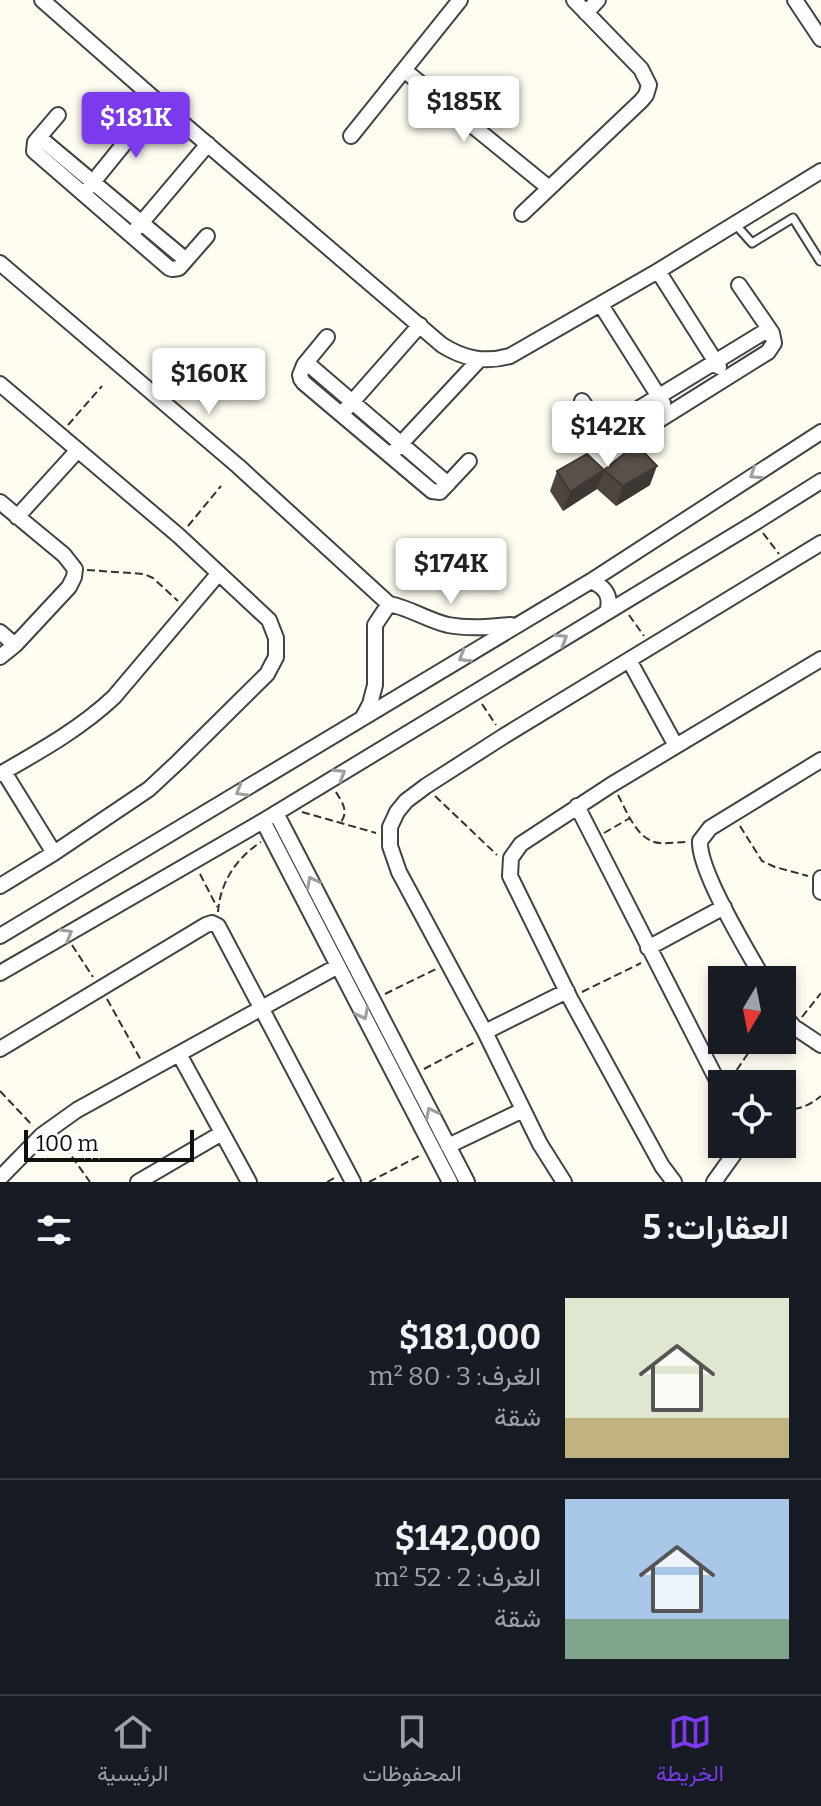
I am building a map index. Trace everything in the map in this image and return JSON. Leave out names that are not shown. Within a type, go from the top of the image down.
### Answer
[{"type":"street","points":[[42,0],[420,325],[450,350],[469,358],[500,359],[510,356],[601,305],[821,171]]},
{"type":"street","points":[[351,136],[460,0]]},
{"type":"street","points":[[522,214],[641,101],[649,85],[641,69],[574,0]]},
{"type":"street","points":[[586,13],[598,0]]},
{"type":"street","points":[[795,0],[821,39]]},
{"type":"street","points":[[404,70],[549,188]]},
{"type":"street","points":[[89,188],[158,102]]},
{"type":"street","points":[[58,115],[39,137],[34,151],[89,188],[136,228],[169,268],[179,268],[207,236]]},
{"type":"street","points":[[136,228],[208,144]]},
{"type":"street","points":[[0,263],[238,466],[389,604],[403,606],[448,625],[482,628],[516,625]]},
{"type":"street","points":[[658,271],[726,378]]},
{"type":"street","points":[[582,401],[609,440],[624,442],[768,352],[774,338],[739,285]]},
{"type":"street","points":[[601,305],[669,413]]},
{"type":"street","points":[[341,415],[420,325]]},
{"type":"street","points":[[602,431],[769,329]]},
{"type":"street","points":[[327,337],[300,375],[341,415],[432,491],[440,492],[469,461]]},
{"type":"street","points":[[390,456],[479,360]]},
{"type":"street","points":[[307,363],[448,484]]},
{"type":"street","points":[[0,384],[179,536],[269,620],[276,638],[276,657],[267,674],[162,778],[54,853],[0,886]]},
{"type":"street","points":[[0,936],[591,581],[821,432]]},
{"type":"street","points":[[17,517],[78,450]]},
{"type":"street","points":[[0,973],[274,814],[821,481]]},
{"type":"street","points":[[0,502],[64,555],[75,569],[69,587],[0,657]]},
{"type":"street","points":[[564,1182],[540,1144],[486,1034],[399,872],[393,859],[390,827],[406,801],[426,786],[821,543]]},
{"type":"street","points":[[54,853],[2,773],[97,714],[219,573]]},
{"type":"street","points":[[591,581],[606,590],[614,608]]},
{"type":"street","points":[[361,720],[370,704],[375,685],[375,625],[389,604]]},
{"type":"street","points":[[0,632],[15,645]]},
{"type":"street","points":[[674,1182],[568,994],[510,876],[511,858],[521,844],[577,806],[821,659]]},
{"type":"street","points":[[629,660],[676,746]]},
{"type":"street","points":[[756,966],[701,857],[700,841],[710,828],[821,760]]},
{"type":"street","points":[[577,806],[712,1070]]},
{"type":"street","points":[[274,814],[271,837],[338,966],[389,1049],[440,1147],[467,1182]]},
{"type":"street","points":[[274,814],[373,1000],[389,1049],[412,1076],[450,1182]]},
{"type":"street","points":[[821,878],[821,892]]},
{"type":"street","points":[[650,952],[724,907]]},
{"type":"street","points":[[0,1049],[212,923],[218,926],[353,1182]]},
{"type":"street","points":[[0,1178],[47,1132],[77,1110],[338,966]]},
{"type":"street","points":[[486,1034],[568,994]]},
{"type":"street","points":[[796,1028],[821,1045]]},
{"type":"street","points":[[179,1054],[249,1182]]},
{"type":"street","points":[[440,1147],[523,1110]]},
{"type":"street","points":[[145,1180],[222,1133]]},
{"type":"street","points":[[714,1182],[731,1158]]},
{"type":"lane","points":[[735,224],[752,243],[793,218],[820,261]]},
{"type":"path","points":[[59,435],[102,386]]},
{"type":"path","points":[[179,536],[221,486]]},
{"type":"path","points":[[756,522],[786,564]]},
{"type":"path","points":[[75,569],[144,574],[153,578],[188,610]]},
{"type":"path","points":[[614,608],[652,647]]},
{"type":"path","points":[[474,693],[504,736]]},
{"type":"path","points":[[329,780],[345,811],[341,823]]},
{"type":"path","points":[[611,785],[644,837],[651,842],[700,841]]},
{"type":"path","points":[[426,786],[509,867]]},
{"type":"path","points":[[274,814],[341,823],[389,836]]},
{"type":"path","points":[[732,815],[762,861],[821,878]]},
{"type":"path","points":[[593,839],[631,817]]},
{"type":"path","points":[[218,926],[221,893],[235,866],[245,854],[271,837]]},
{"type":"path","points":[[193,860],[218,908]]},
{"type":"path","points":[[66,935],[101,989],[147,1071]]},
{"type":"path","points":[[568,994],[650,952]]},
{"type":"path","points":[[373,1000],[448,963]]},
{"type":"path","points":[[796,1024],[821,993]]},
{"type":"path","points":[[412,1076],[486,1034]]},
{"type":"path","points":[[0,1091],[47,1132],[90,1182]]},
{"type":"path","points":[[796,1108],[821,1096]]},
{"type":"path","points":[[369,1182],[440,1147]]},
{"type":"building","points":[[636,444],[657,466],[623,486],[604,470]]},
{"type":"building","points":[[587,454],[604,470],[570,492],[557,471]]}]
